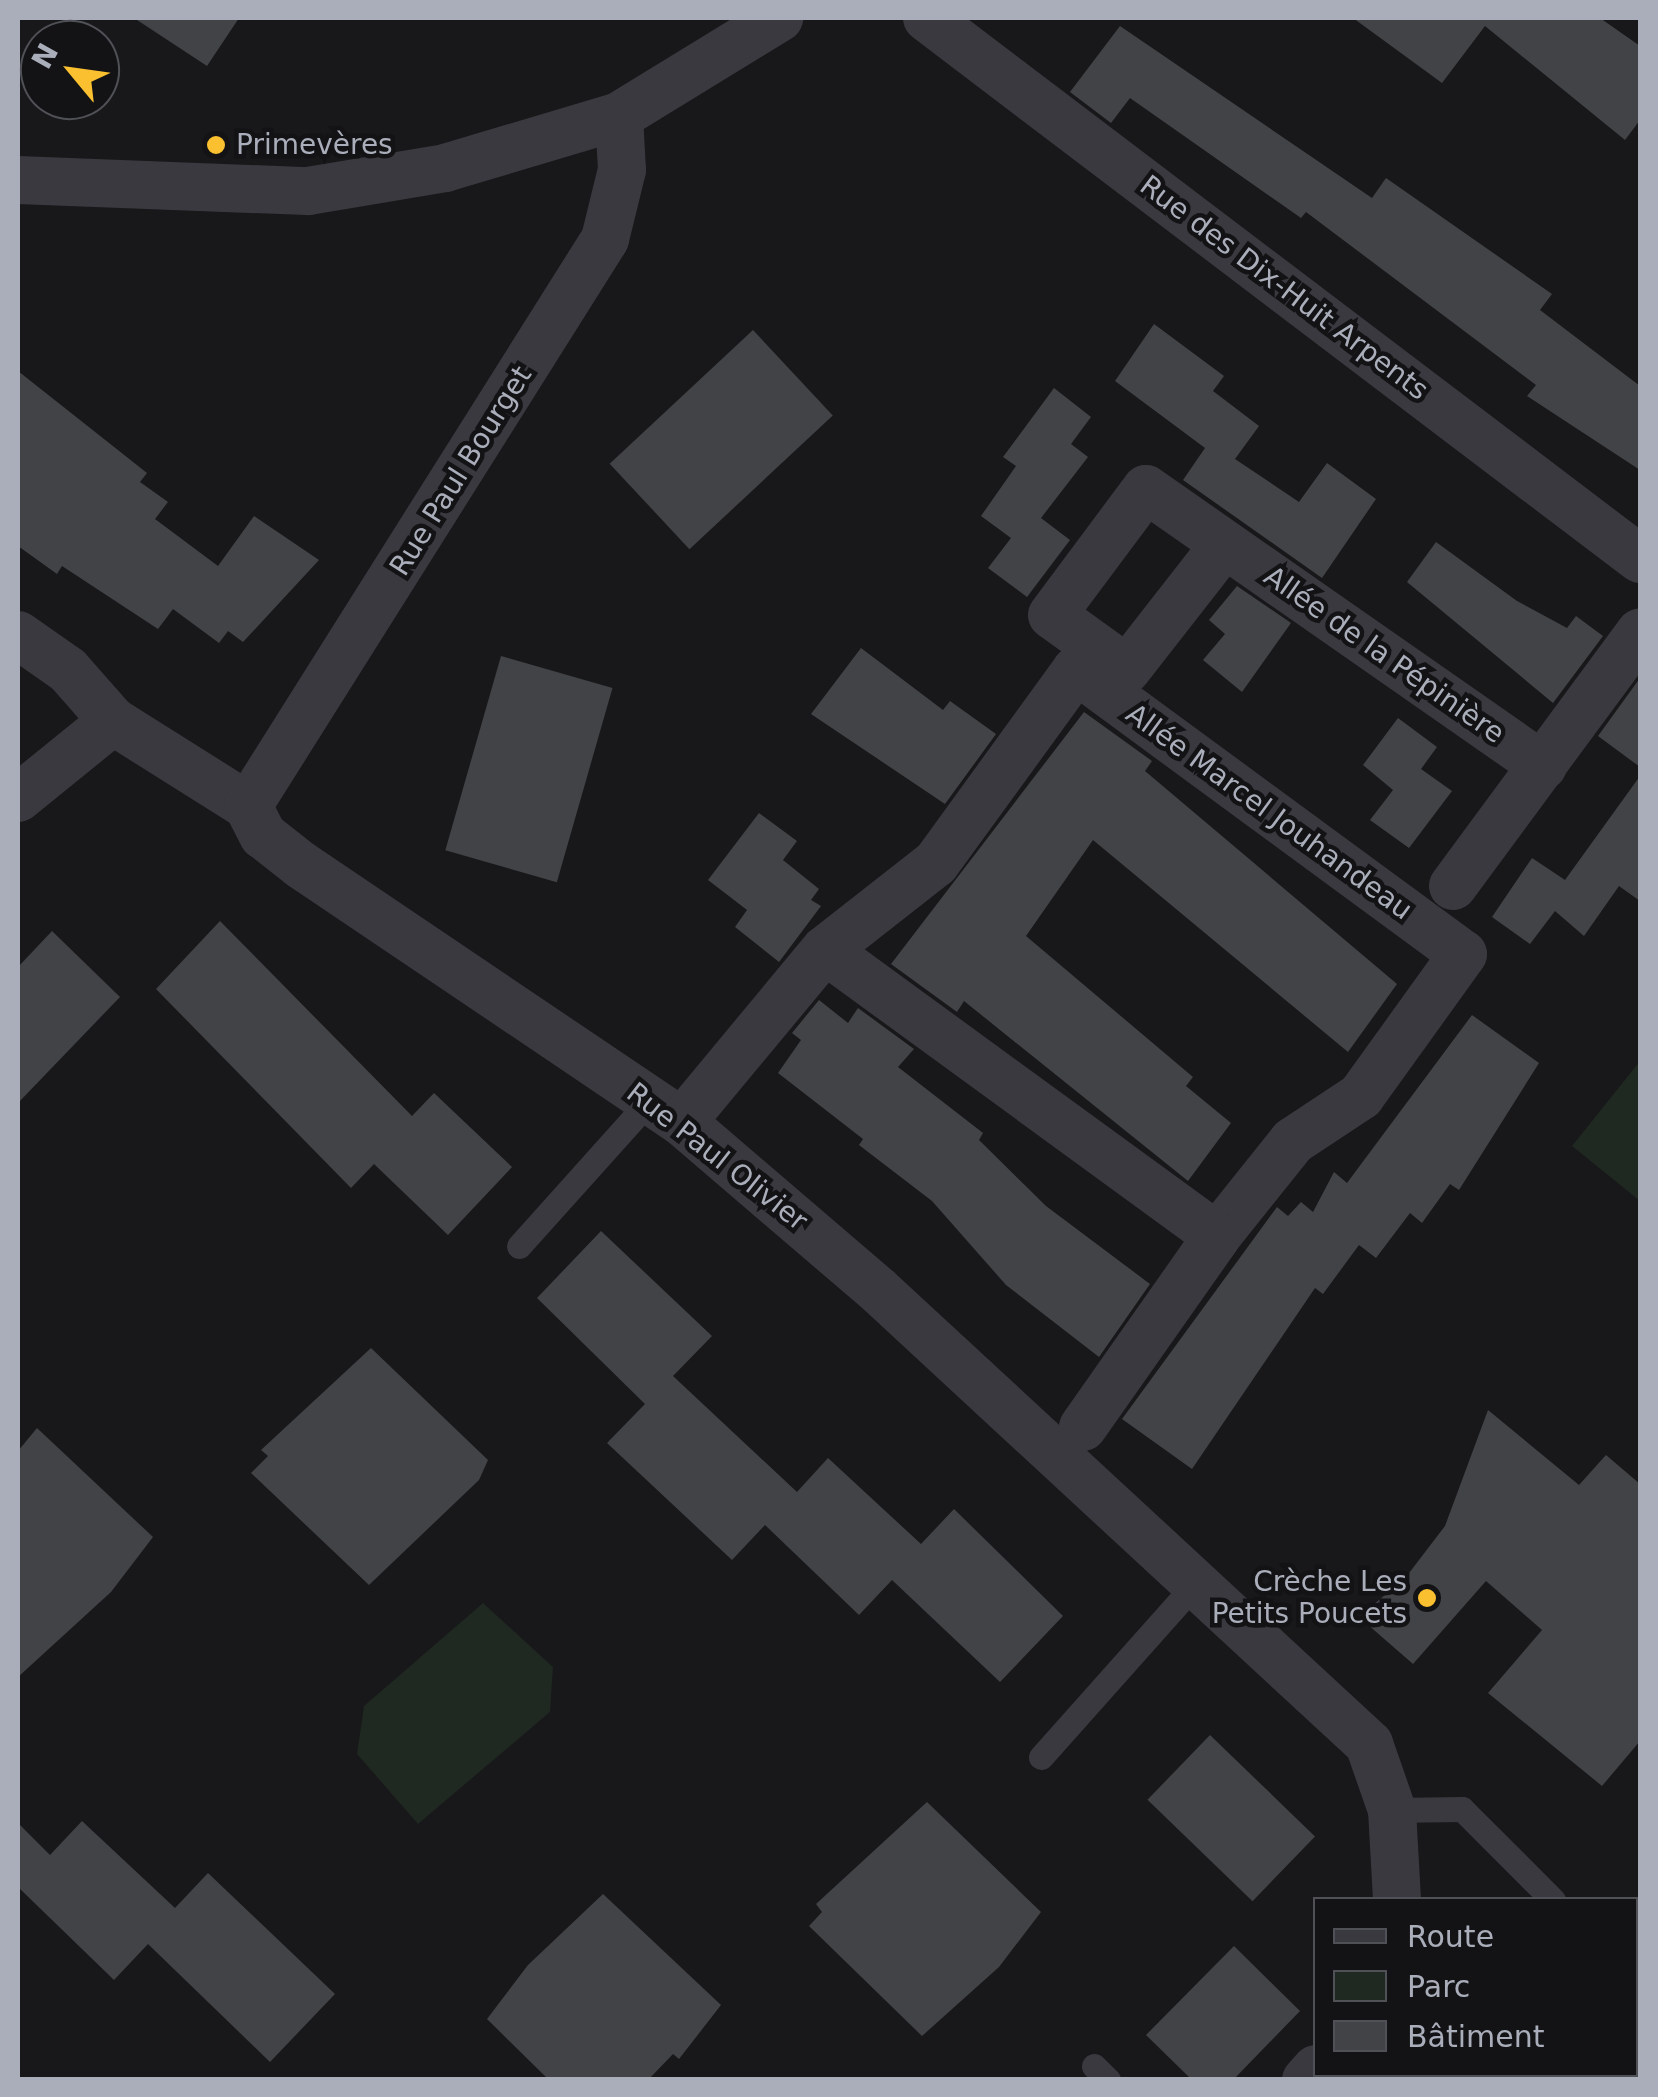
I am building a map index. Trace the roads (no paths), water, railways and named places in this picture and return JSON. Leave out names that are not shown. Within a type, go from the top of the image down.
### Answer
[{"type":"street","points":[[18,180],[308,190],[445,168],[619,116],[779,18]]},
{"type":"street","name":"Rue des Dix-Huit Arpents","points":[[926,18],[1640,559]]},
{"type":"street","name":"Rue Paul Bourget","points":[[248,806],[605,239],[622,170],[619,116]]},
{"type":"street","name":"Allée de la Pépinière","points":[[1224,544],[1544,766]]},
{"type":"street","points":[[1453,886],[1640,632]]},
{"type":"street","name":"Rue Paul Olivier","points":[[18,635],[68,670],[113,721],[248,806],[264,835],[301,865],[666,1111],[1196,1583],[1369,1744],[1392,1810]]},
{"type":"street","name":"Allée Marcel Jouhandeau","points":[[666,1111],[825,950],[936,863],[1076,670],[1463,954],[1361,1096],[1293,1140],[1217,1236],[1083,1428]]},
{"type":"street","points":[[18,798],[113,721]]},
{"type":"street","points":[[825,950],[1217,1236]]},
{"type":"street","points":[[1392,1810],[1397,1897]]},
{"type":"lane","points":[[519,1246],[666,1111]]},
{"type":"lane","points":[[1040,1757],[1196,1583]]},
{"type":"lane","points":[[1392,1810],[1462,1809],[1550,1897]]},
{"type":"place","name":"Primevères","points":[[216,145]]},
{"type":"place","name":"Crèche Les Petits Poucets","points":[[1427,1598]]}]
